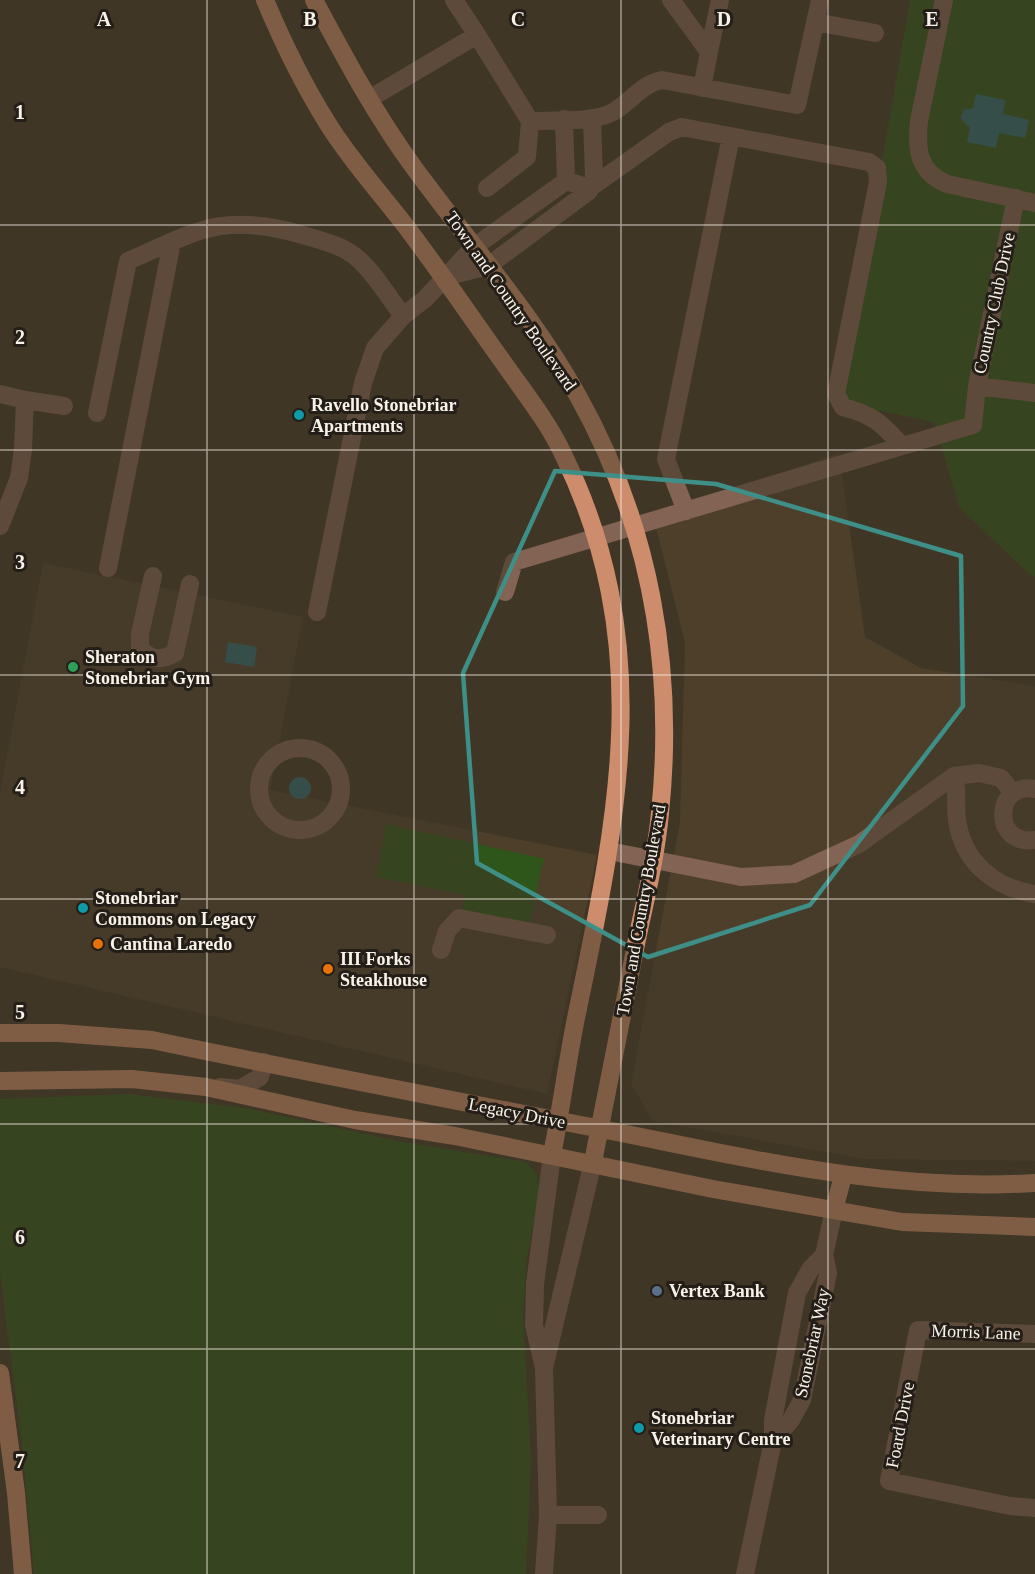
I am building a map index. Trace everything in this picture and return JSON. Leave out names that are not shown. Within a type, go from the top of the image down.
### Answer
[{"type":"main road","name":"Town and Country Boulevard","points":[[265,0],[283,44],[328,126],[443,277],[555,439],[571,471],[595,537],[612,603],[622,707],[620,772],[609,851],[552,1155]]},
{"type":"main road","name":"Town and Country Boulevard","points":[[314,0],[369,99],[413,166],[552,354],[578,396],[613,467],[635,525],[657,619],[664,694],[662,792],[653,860],[593,1162]]},
{"type":"main road","name":"Legacy Drive","points":[[0,1034],[41,1032],[126,1036],[599,1129],[721,1156],[843,1176],[930,1182],[1035,1183]]},
{"type":"main road","name":"Legacy Drive","points":[[0,1081],[132,1079],[206,1087],[355,1120],[593,1162],[702,1186],[902,1222],[1035,1227]]},
{"type":"main road","points":[[834,1210],[843,1176]]},
{"type":"main road","points":[[0,1373],[16,1493],[23,1574]]},
{"type":"street","points":[[671,0],[709,52]]},
{"type":"street","points":[[702,88],[720,0]]},
{"type":"street","points":[[530,121],[592,118],[612,113],[650,82],[662,80],[797,105],[819,0]]},
{"type":"street","points":[[944,0],[919,121],[917,140],[925,169],[934,179],[947,184],[1035,203]]},
{"type":"street","points":[[457,1],[530,121],[527,156],[487,188]]},
{"type":"street","points":[[815,22],[875,33]]},
{"type":"street","points":[[369,99],[477,35]]},
{"type":"street","points":[[590,188],[594,178],[592,118]]},
{"type":"street","points":[[564,119],[566,181]]},
{"type":"street","points":[[443,277],[488,266],[575,203],[590,188],[669,132],[681,127],[869,162],[877,168],[878,182],[836,393],[843,407],[881,421],[902,446]]},
{"type":"street","points":[[686,511],[666,459],[731,136]]},
{"type":"street","points":[[566,181],[590,188]]},
{"type":"street","points":[[316,612],[363,383],[375,348],[403,316],[425,299],[443,277],[474,247],[566,181]]},
{"type":"street","name":"Country Club Drive","points":[[1016,198],[977,386],[1035,393]]},
{"type":"street","points":[[97,413],[128,261],[195,231],[232,223],[252,223],[323,240],[357,258],[403,316]]},
{"type":"street","points":[[108,568],[172,242]]},
{"type":"street","points":[[505,592],[514,562],[974,425],[977,386]]},
{"type":"street","points":[[0,394],[64,406]]},
{"type":"street","points":[[0,526],[19,478],[25,400]]},
{"type":"street","points":[[153,576],[140,649],[150,658],[164,659],[174,653],[190,584]]},
{"type":"street","points":[[305,747],[320,752],[331,761],[341,784],[341,796],[335,811],[325,822],[309,830],[296,830],[279,825],[266,813],[259,798],[259,780],[265,765],[276,754],[291,748],[305,747]]},
{"type":"street","points":[[609,851],[741,877],[794,874],[859,844],[954,776],[979,773],[1001,778],[1013,793]]},
{"type":"street","points":[[954,776],[957,819],[967,854],[990,877],[1014,891],[1035,894]]},
{"type":"street","points":[[1035,789],[1020,789],[1013,793],[1003,808],[1005,825],[1016,838],[1035,840]]},
{"type":"street","points":[[441,950],[447,931],[459,918],[547,935]]},
{"type":"street","points":[[206,1087],[240,1089],[260,1077],[264,1062]]},
{"type":"street","name":"Town and Country Boulevard","points":[[544,1574],[548,1515],[544,1368],[534,1325],[535,1284],[552,1155]]},
{"type":"street","name":"Town and Country Boulevard","points":[[544,1368],[593,1162]]},
{"type":"street","name":"Stonebriar Way","points":[[745,1574],[773,1441],[791,1420],[802,1400],[828,1273],[824,1255],[834,1210]]},
{"type":"street","points":[[773,1441],[772,1420],[797,1293],[811,1268],[824,1255]]},
{"type":"street","points":[[791,1327],[817,1333]]},
{"type":"street","name":"Morris Lane","points":[[918,1330],[1035,1334]]},
{"type":"street","name":"Foard Drive","points":[[918,1330],[889,1481],[1010,1506],[1035,1508]]},
{"type":"street","points":[[548,1515],[598,1515]]},
{"type":"highlighted area","points":[[555,471],[716,484],[961,556],[963,706],[810,905],[648,957],[477,863],[463,673]]},
{"type":"shaded area","points":[[839,452],[865,637],[921,668],[1035,686],[1035,1161],[864,1159],[653,1121],[631,1084],[680,822],[685,643],[654,520]]},
{"type":"shaded area","points":[[43,563],[303,617],[270,790],[597,855],[547,1094],[0,967],[0,792]]},
{"type":"green space","points":[[910,0],[1035,0],[1035,577],[1029,574],[959,507],[934,422],[841,403],[862,249],[885,145]]},
{"type":"green space","points":[[386,824],[545,859],[530,924],[462,911],[465,895],[376,877]]},
{"type":"green space","points":[[129,1094],[251,1109],[397,1141],[526,1162],[537,1174],[539,1196],[527,1258],[523,1312],[531,1461],[526,1574],[34,1574],[22,1444],[0,1273],[0,1099]]},
{"type":"water","points":[[976,94],[1005,100],[1003,114],[1029,120],[1025,138],[999,133],[996,148],[967,142],[970,128],[960,118],[964,110],[973,108]]},
{"type":"water","points":[[228,642],[257,647],[254,667],[225,662]]},
{"type":"water","points":[[300,777],[308,780],[311,788],[308,796],[300,799],[292,796],[289,788],[292,780]]},
{"type":"place","name":"Ravello Stonebriar Apartments","points":[[299,415]]},
{"type":"place","name":"Sheraton Stonebriar Gym","points":[[73,667]]},
{"type":"place","name":"Stonebriar Commons on Legacy","points":[[83,908]]},
{"type":"place","name":"Cantina Laredo","points":[[98,944]]},
{"type":"place","name":"III Forks Steakhouse","points":[[328,969]]},
{"type":"place","name":"Vertex Bank","points":[[657,1291]]},
{"type":"place","name":"Stonebriar Veterinary Centre","points":[[639,1428]]}]
